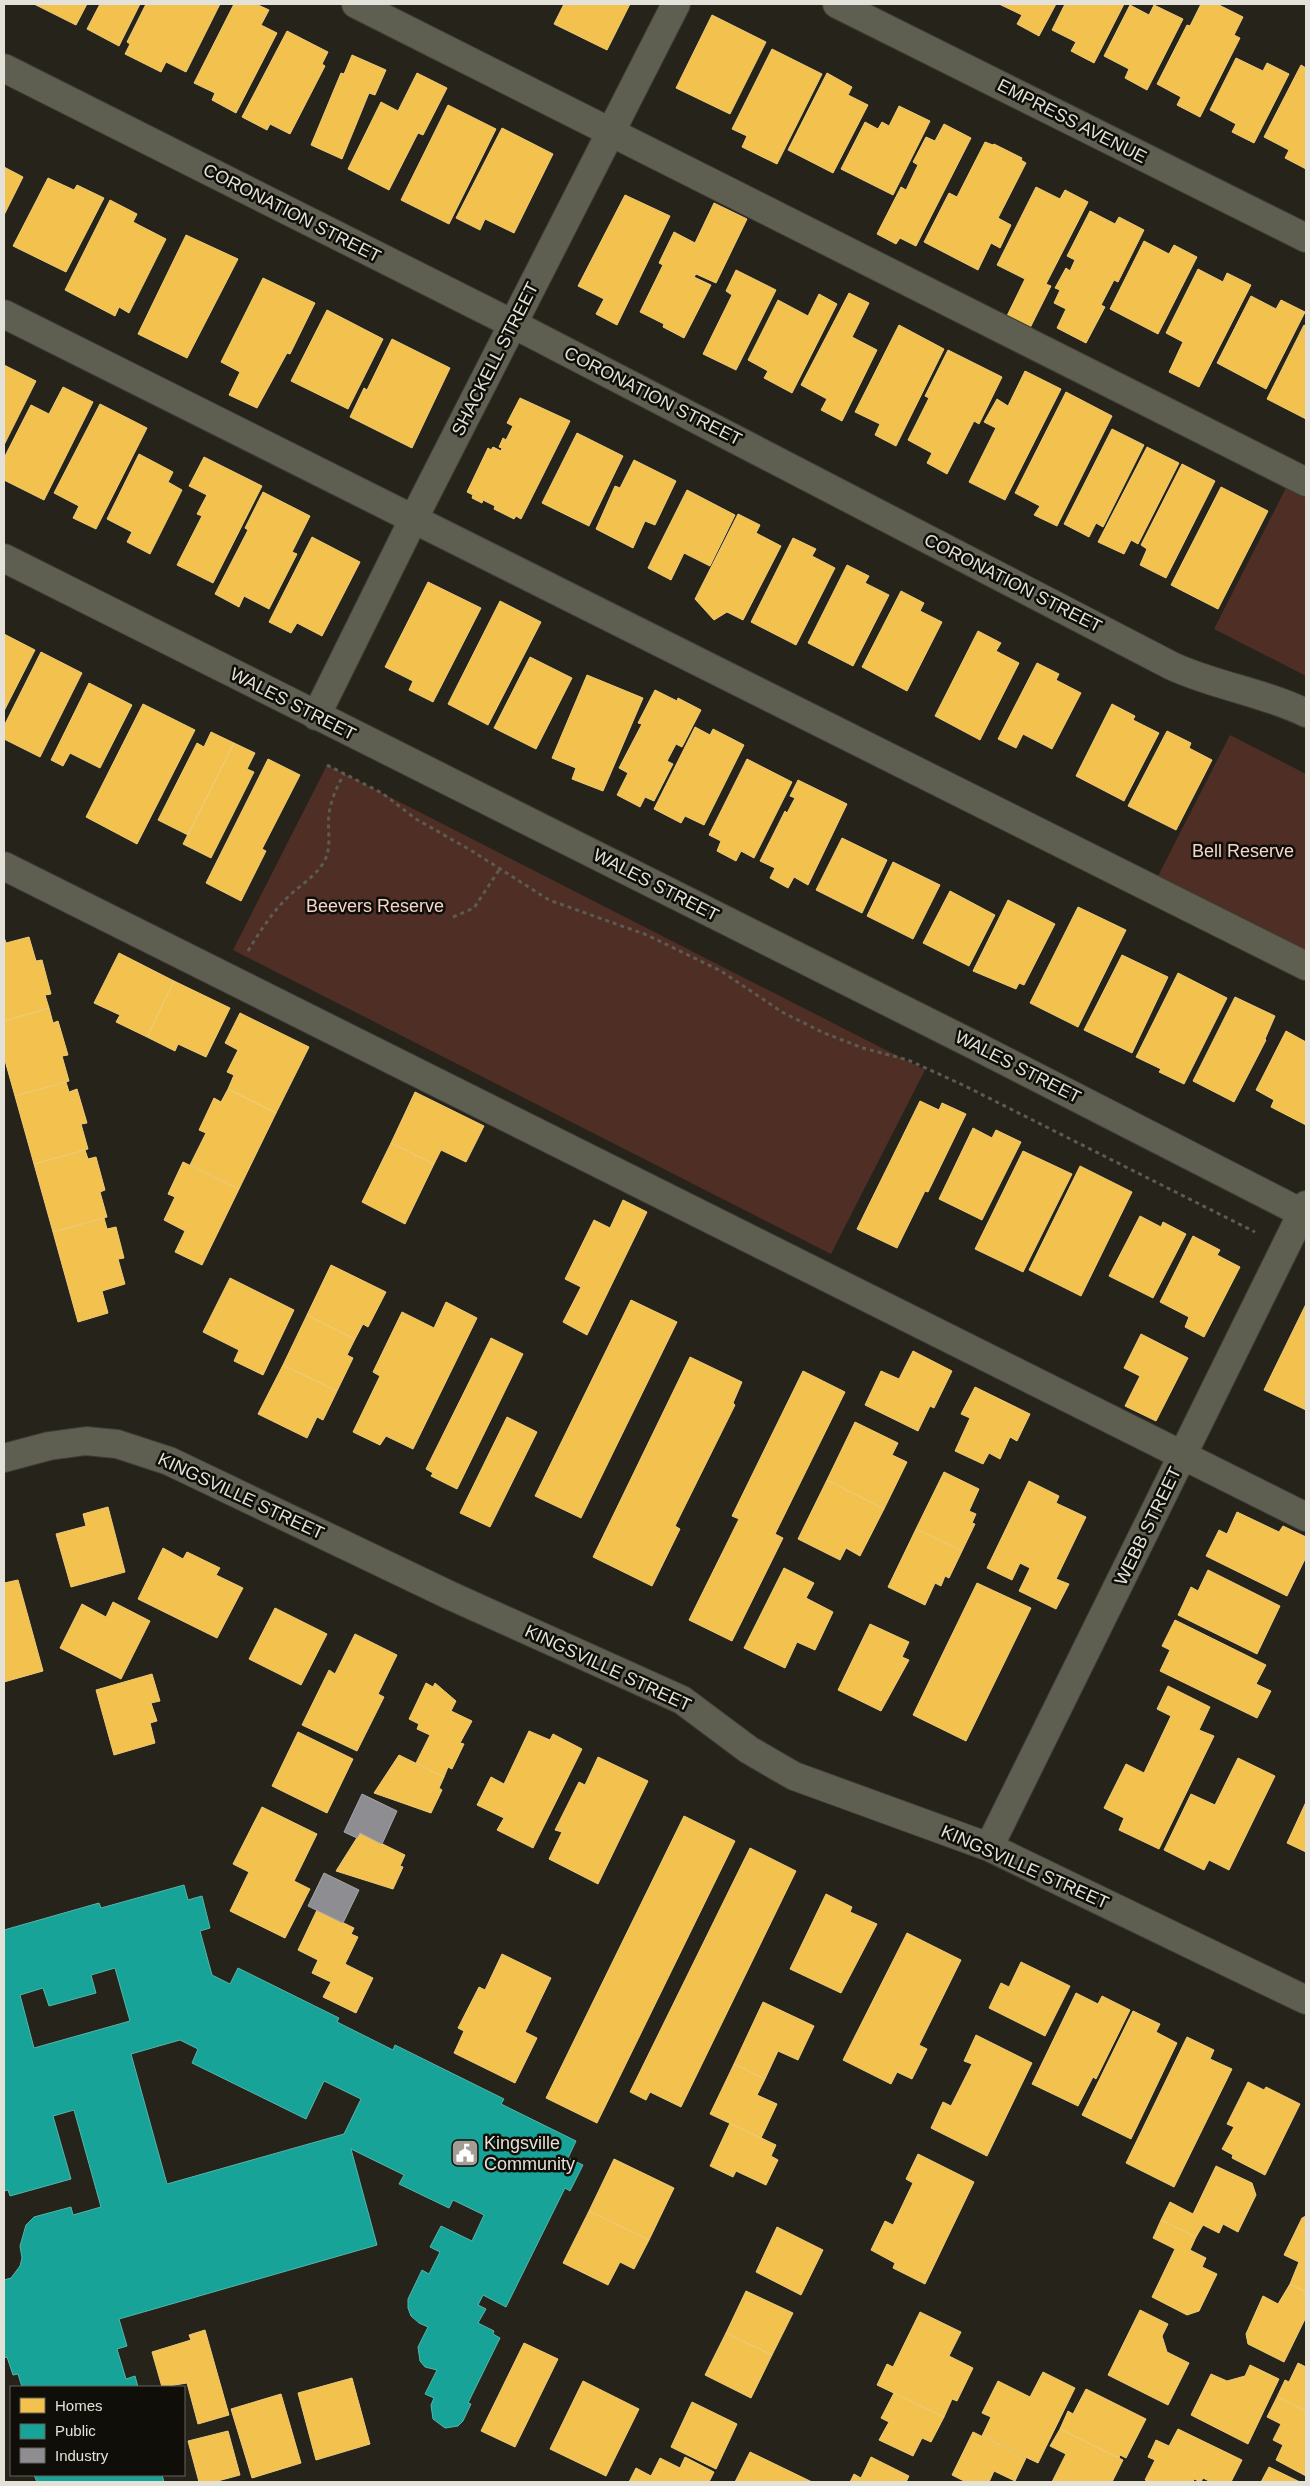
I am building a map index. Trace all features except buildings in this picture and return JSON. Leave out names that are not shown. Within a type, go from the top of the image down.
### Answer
[{"type":"street","points":[[356,4],[612,131],[1306,482]]},
{"type":"street","name":"SHACKELL STREET","points":[[316,716],[414,518],[676,4]]},
{"type":"street","name":"EMPRESS AVENUE","points":[[838,4],[1306,238]]},
{"type":"street","name":"CORONATION STREET","points":[[4,68],[513,324],[1172,666],[1204,678],[1269,697],[1306,713]]},
{"type":"street","points":[[4,314],[1306,966]]},
{"type":"street","name":"WALES STREET","points":[[4,558],[1305,1211]]},
{"type":"street","points":[[4,866],[1306,1517]]},
{"type":"street","name":"WEBB STREET","points":[[990,1847],[1305,1211]]},
{"type":"street","name":"KINGSVILLE STREET","points":[[4,1458],[49,1446],[86,1441],[117,1444],[157,1456],[449,1595],[682,1700],[749,1750],[794,1776],[990,1847],[1306,2000]]},
{"type":"path","points":[[326,765],[382,793],[416,819],[472,851],[499,870],[549,900],[647,935],[713,967],[782,1012],[824,1033],[863,1048],[908,1060],[964,1085],[1256,1233]]},
{"type":"path","points":[[230,980],[264,924],[289,896],[317,872],[325,859],[330,843],[329,815],[332,801],[344,774]]},
{"type":"path","points":[[452,917],[474,908],[499,870]]},
{"type":"green space","points":[[1288,484],[1306,493],[1306,676],[1214,629]]},
{"type":"green space","name":"Bell Reserve","points":[[1230,735],[1306,774],[1306,954],[1157,878]]},
{"type":"green space","name":"Beevers Reserve","points":[[327,765],[925,1070],[831,1254],[233,950]]},
{"type":"place","name":"Kingsville Community","points":[[465,2153]]}]
